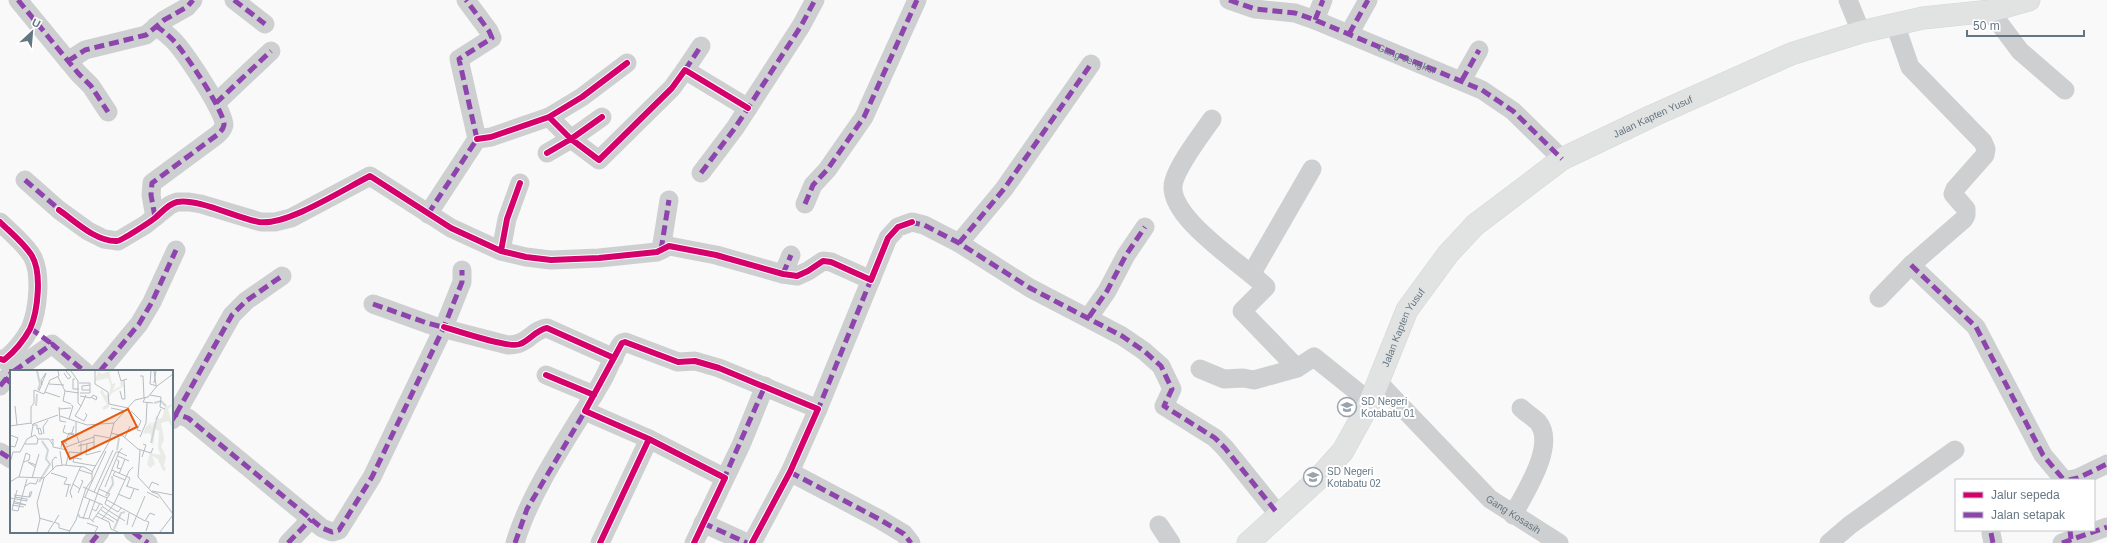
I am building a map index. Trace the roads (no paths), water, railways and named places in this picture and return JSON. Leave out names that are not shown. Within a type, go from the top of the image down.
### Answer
[{"type":"main road","name":"Jalan Kapten Yusuf","points":[[1248,543],[1278,514],[1316,481],[1343,452],[1374,392],[1407,310],[1448,254],[1475,225],[1562,159],[1652,116],[1791,54],[1861,32],[1895,24],[1923,18],[1990,11],[2021,1]]},
{"type":"street","points":[[18,0],[90,86],[108,112]]},
{"type":"street","points":[[68,61],[85,50],[146,35],[156,26],[187,6],[193,0]]},
{"type":"street","points":[[234,0],[265,24]]},
{"type":"street","points":[[428,214],[477,138],[459,59],[492,38],[489,31],[466,0]]},
{"type":"street","points":[[701,173],[748,108],[815,0]]},
{"type":"street","points":[[805,204],[813,185],[827,170],[864,117],[917,0]]},
{"type":"street","name":"Gang Jengkol","points":[[1229,0],[1255,9],[1295,13],[1462,80],[1492,96],[1513,112],[1562,159]]},
{"type":"street","points":[[1315,20],[1323,0]]},
{"type":"street","points":[[1350,34],[1368,0]]},
{"type":"street","points":[[1848,0],[1861,32]]},
{"type":"street","points":[[1990,11],[2020,51],[2065,90]]},
{"type":"street","points":[[1879,298],[1911,265],[1964,219],[1966,209],[1953,194],[1955,189],[1985,155],[1986,149],[1983,142],[1910,67],[1895,24]]},
{"type":"street","points":[[155,217],[151,195],[152,183],[222,130],[224,123],[216,103],[183,52],[173,39],[156,26]]},
{"type":"street","points":[[550,117],[571,139],[599,160],[672,88],[701,46]]},
{"type":"street","points":[[1462,80],[1479,50]]},
{"type":"street","points":[[216,103],[271,51]]},
{"type":"street","points":[[477,138],[491,137],[550,117],[582,97],[627,63]]},
{"type":"street","points":[[959,243],[1004,188],[1091,64]]},
{"type":"street","points":[[685,70],[748,108]]},
{"type":"street","points":[[547,153],[571,139],[602,117]]},
{"type":"street","points":[[1200,369],[1224,379],[1243,378],[1254,380],[1297,368],[1242,311],[1266,287],[1252,273],[1221,251],[1207,238],[1185,216],[1174,197],[1172,190],[1176,175],[1212,119]]},
{"type":"street","points":[[1252,273],[1312,168]]},
{"type":"street","points":[[25,180],[59,210],[88,231],[104,239],[118,241],[155,217],[170,205],[177,202],[189,202],[261,222],[275,222],[291,218],[370,176],[451,228],[501,251],[526,257],[551,260],[599,258],[653,252],[669,246],[701,251],[782,274],[797,276],[823,261],[831,262],[871,280]]},
{"type":"street","points":[[501,251],[507,219],[520,183]]},
{"type":"street","points":[[660,250],[669,200]]},
{"type":"street","points":[[0,222],[32,256],[38,273],[39,290],[30,328],[11,354],[4,360],[0,359]]},
{"type":"street","points":[[752,543],[790,472],[818,409],[888,238],[898,227],[912,222],[924,225],[959,243],[1030,288],[1088,317],[1122,336],[1144,351],[1161,366],[1172,389],[1164,406],[1215,438],[1225,448],[1278,514]]},
{"type":"street","points":[[1088,317],[1107,291],[1126,255],[1145,227]]},
{"type":"street","points":[[101,370],[139,324],[152,302],[176,250]]},
{"type":"street","points":[[782,274],[790,254]]},
{"type":"street","points":[[1911,265],[1976,327],[2043,455],[2063,479]]},
{"type":"street","points":[[282,276],[246,301],[232,315],[174,417],[188,418],[322,528],[332,532],[339,530],[343,525],[372,477],[444,327],[462,282],[462,270]]},
{"type":"street","points":[[373,304],[427,324],[444,327],[508,345],[520,345],[541,329],[547,328],[614,358]]},
{"type":"street","points":[[30,328],[83,370]]},
{"type":"street","points":[[515,543],[527,509],[590,403],[621,345],[625,342],[671,360],[701,362],[765,386],[818,409]]},
{"type":"street","points":[[18,370],[52,344]]},
{"type":"street","name":"Gang Kosasih","points":[[1297,368],[1314,357],[1374,392],[1473,480],[1490,499],[1559,543]]},
{"type":"street","points":[[546,375],[649,439],[725,478]]},
{"type":"street","points":[[694,543],[725,478],[765,386]]},
{"type":"street","points":[[1513,515],[1538,466],[1543,449],[1544,434],[1538,422],[1521,408]]},
{"type":"street","points":[[600,543],[649,439]]},
{"type":"street","points":[[1829,543],[1850,525],[1955,450]]},
{"type":"street","points":[[0,452],[10,458]]},
{"type":"street","points":[[2074,479],[2107,464]]},
{"type":"street","points":[[790,472],[879,519],[904,534],[911,543]]},
{"type":"street","points":[[288,543],[311,519]]},
{"type":"street","points":[[703,523],[747,543]]},
{"type":"street","points":[[1159,525],[1171,543]]},
{"type":"street","points":[[2095,530],[2107,527]]},
{"type":"street","points":[[2068,538],[2093,531]]},
{"type":"street","points":[[91,543],[99,533]]},
{"type":"street","points":[[134,533],[148,543]]},
{"type":"place","name":"SD Negeri Kotabatu 01","points":[[1347,407]]},
{"type":"place","name":"SD Negeri Kotabatu 02","points":[[1313,477]]}]
